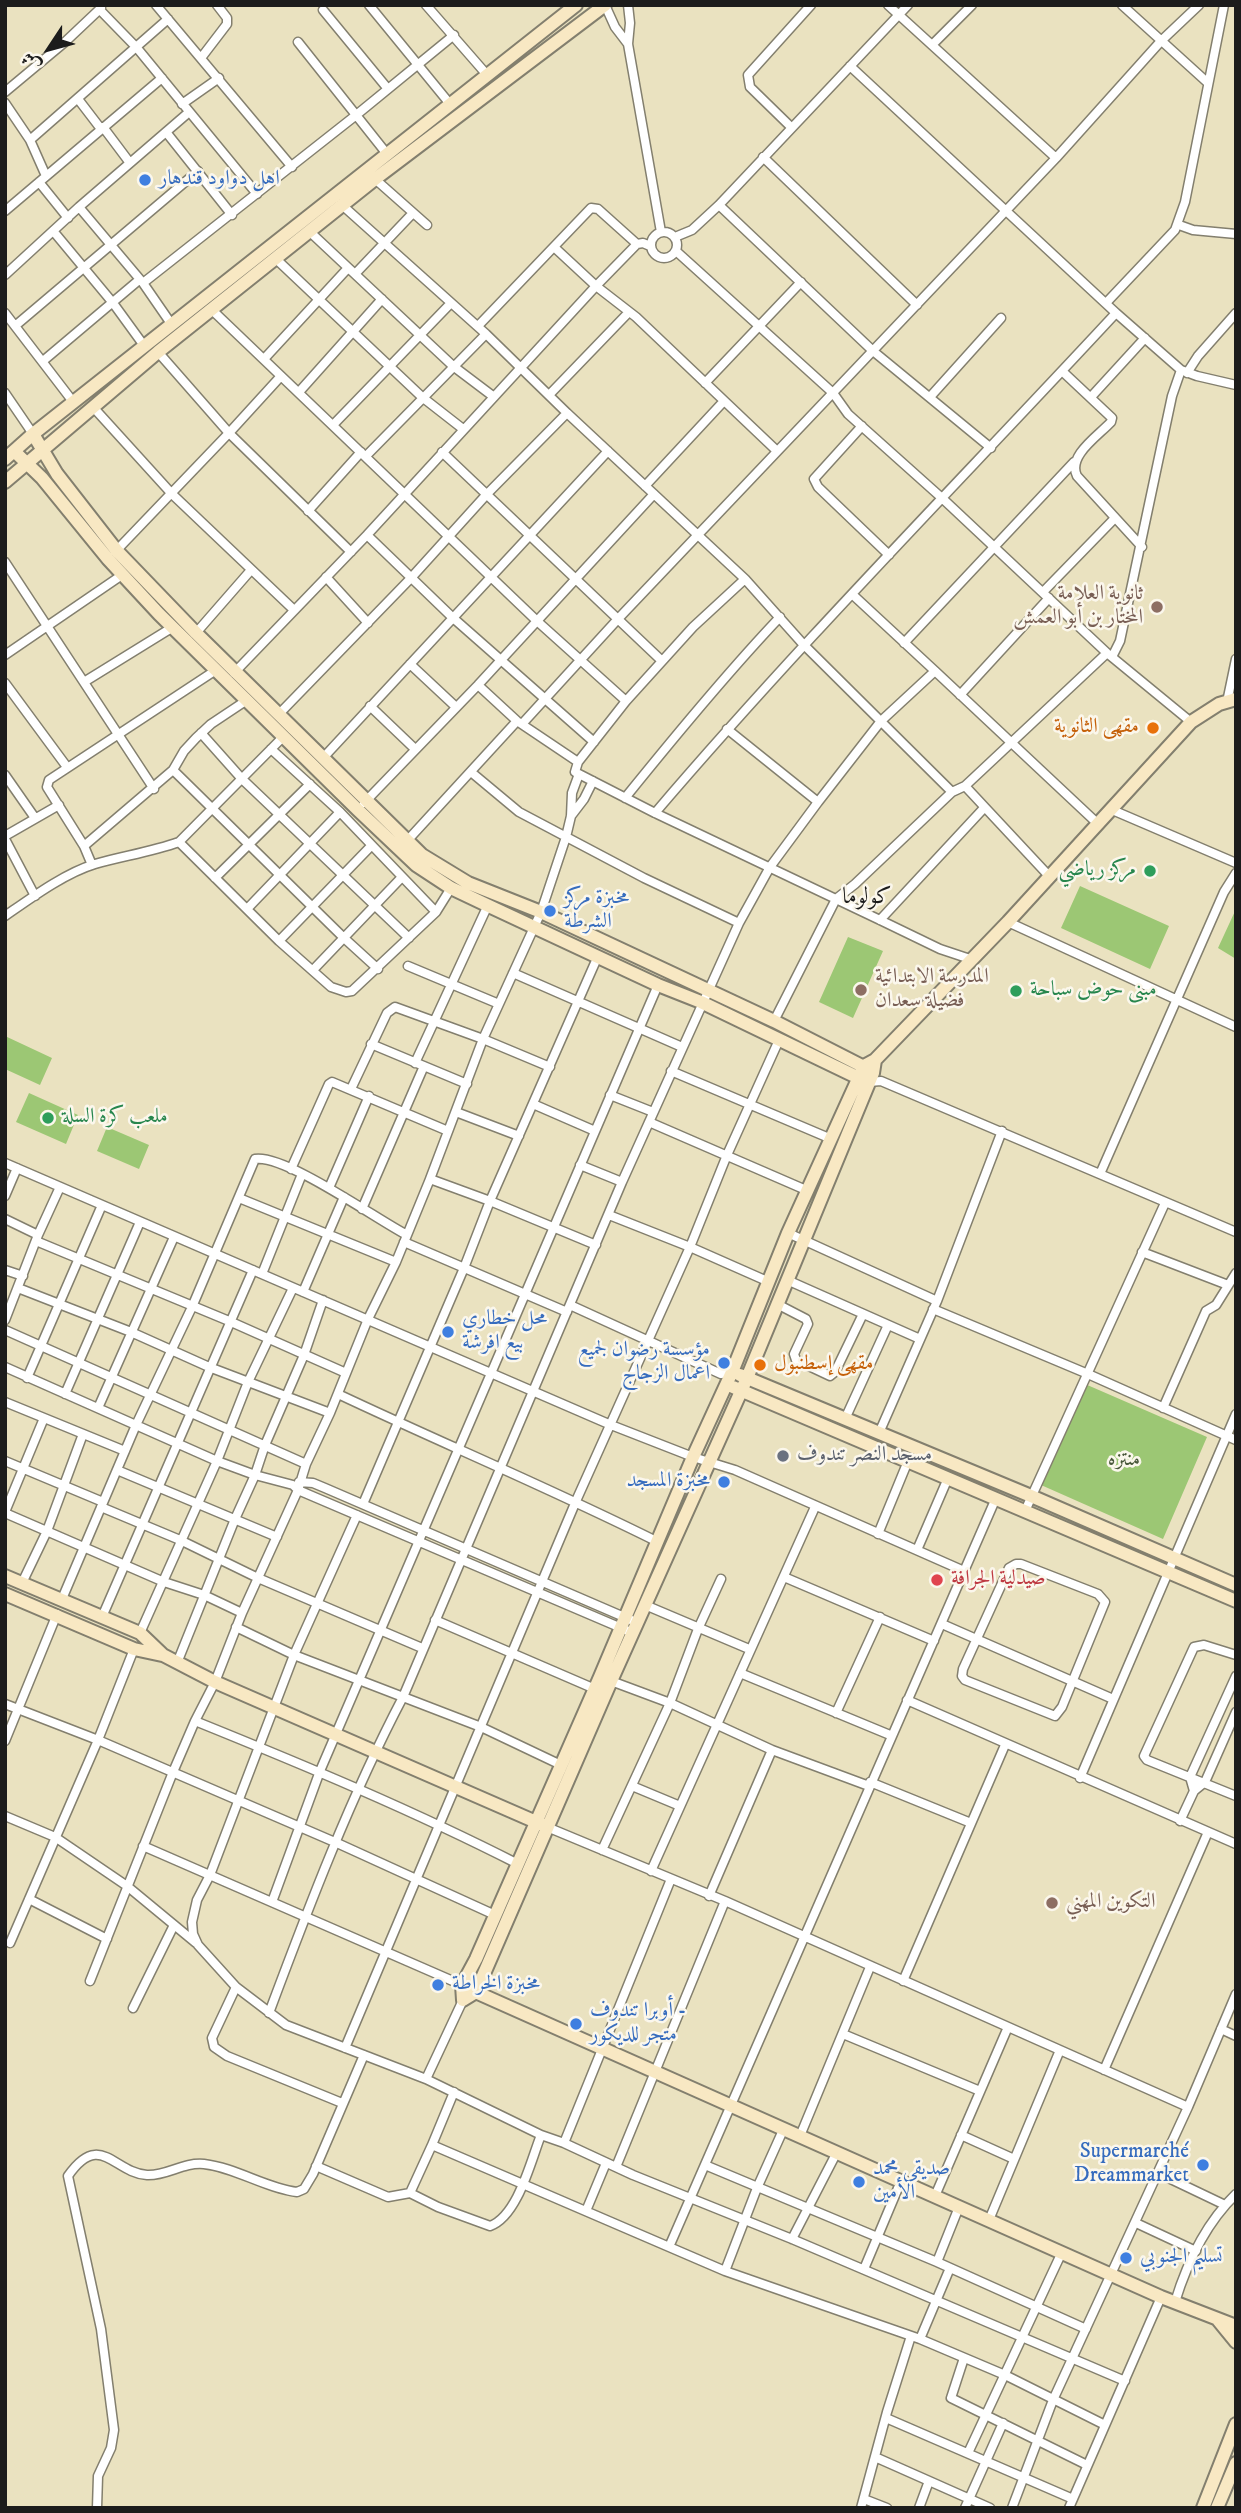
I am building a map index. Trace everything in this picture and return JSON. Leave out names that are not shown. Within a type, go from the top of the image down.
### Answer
[{"type":"street","points":[[156,5],[292,167]]},
{"type":"street","points":[[201,58],[227,24],[227,18],[217,5]]},
{"type":"street","points":[[369,5],[450,104]]},
{"type":"street","points":[[426,5],[488,76]]},
{"type":"street","points":[[576,5],[74,403],[8,451],[42,478],[112,555],[196,633],[247,700],[284,736],[361,806],[446,871],[541,912],[704,997],[779,1040],[870,1073],[1165,1203],[1236,1231]]},
{"type":"street","points":[[5,482],[158,352],[275,258],[605,5],[615,27],[628,44]]},
{"type":"street","points":[[628,5],[628,44],[661,232]]},
{"type":"street","points":[[790,127],[750,87],[748,75],[811,5]]},
{"type":"street","points":[[888,5],[1056,158]]},
{"type":"street","points":[[675,237],[692,230],[719,205],[908,5]]},
{"type":"street","points":[[932,46],[972,5]]},
{"type":"street","points":[[1122,5],[1208,83]]},
{"type":"street","points":[[406,842],[918,305],[1161,41],[1199,5]]},
{"type":"street","points":[[1106,303],[1178,225],[1185,202],[1224,5]]},
{"type":"street","points":[[5,92],[101,7],[257,194]]},
{"type":"street","points":[[323,10],[388,89]]},
{"type":"street","points":[[30,140],[167,19]]},
{"type":"street","points":[[43,361],[113,303],[232,215],[454,35]]},
{"type":"street","points":[[298,42],[387,154]]},
{"type":"street","points":[[850,66],[1116,313],[1184,371],[1236,384]]},
{"type":"street","points":[[5,211],[162,78]]},
{"type":"street","points":[[182,104],[219,78]]},
{"type":"street","points":[[78,99],[130,163]]},
{"type":"street","points":[[5,103],[30,140],[43,179],[68,218]]},
{"type":"street","points":[[5,275],[188,113]]},
{"type":"street","points":[[166,132],[232,215]]},
{"type":"street","points":[[764,157],[918,305]]},
{"type":"street","points":[[15,326],[198,171]]},
{"type":"street","points":[[375,179],[426,225]]},
{"type":"street","points":[[342,205],[478,326],[745,579],[803,644],[952,792]]},
{"type":"street","points":[[719,205],[873,351],[991,448]]},
{"type":"street","points":[[79,207],[141,282],[172,326]]},
{"type":"street","points":[[478,326],[589,210],[596,208],[637,244],[650,246]]},
{"type":"street","points":[[264,359],[319,300],[384,244],[412,214]]},
{"type":"street","points":[[1178,225],[1193,230],[1236,234]]},
{"type":"street","points":[[309,231],[453,366],[494,397]]},
{"type":"street","points":[[54,232],[113,303],[145,347]]},
{"type":"street","points":[[661,232],[675,237],[678,244],[676,251],[665,258],[658,257],[653,252],[651,239],[661,232]]},
{"type":"street","points":[[231,676],[367,535],[637,244]]},
{"type":"street","points":[[554,247],[629,312],[777,452]]},
{"type":"street","points":[[676,251],[833,393],[848,414],[1110,655],[1191,722]]},
{"type":"street","points":[[275,258],[422,397],[463,429]]},
{"type":"street","points":[[705,383],[801,282]]},
{"type":"street","points":[[299,392],[382,299]]},
{"type":"street","points":[[333,425],[451,303]]},
{"type":"street","points":[[211,309],[537,621],[626,701]]},
{"type":"street","points":[[549,395],[629,312]]},
{"type":"street","points":[[5,313],[74,403]]},
{"type":"street","points":[[655,813],[803,644],[853,595],[1116,313]]},
{"type":"street","points":[[774,1021],[836,899],[952,792],[965,786],[1110,655],[1120,641],[1172,396],[1184,371],[1236,313]]},
{"type":"street","points":[[930,397],[1001,318]]},
{"type":"street","points":[[308,512],[486,334]]},
{"type":"street","points":[[1091,397],[1145,338]]},
{"type":"street","points":[[158,352],[229,433],[351,552]]},
{"type":"street","points":[[904,643],[1111,422],[1112,418],[1108,412],[1062,371]]},
{"type":"street","points":[[112,555],[281,376]]},
{"type":"street","points":[[5,393],[112,555],[122,575],[216,670],[231,676],[279,714],[323,758],[361,806],[416,865],[451,888],[658,985],[704,997],[774,1021],[870,1073]]},
{"type":"street","points":[[645,486],[724,401]]},
{"type":"street","points":[[93,407],[172,494],[294,610]]},
{"type":"street","points":[[279,714],[567,413]]},
{"type":"street","points":[[862,426],[814,479],[818,487],[889,555]]},
{"type":"street","points":[[323,758],[528,534],[608,451]]},
{"type":"street","points":[[442,452],[662,661]]},
{"type":"street","points":[[1074,462],[1073,469],[1077,476],[1142,547]]},
{"type":"street","points":[[361,806],[478,685],[654,494]]},
{"type":"street","points":[[960,695],[1115,518]]},
{"type":"street","points":[[367,535],[452,617],[594,742]]},
{"type":"street","points":[[5,562],[154,789]]},
{"type":"street","points":[[196,633],[251,570]]},
{"type":"street","points":[[5,655],[122,575]]},
{"type":"street","points":[[326,577],[368,623]]},
{"type":"street","points":[[745,579],[693,627],[662,661],[626,701],[574,769],[579,775],[655,813],[940,949],[973,960]]},
{"type":"street","points":[[853,595],[1097,824]]},
{"type":"street","points":[[625,798],[731,669],[780,617]]},
{"type":"street","points":[[84,682],[173,627]]},
{"type":"street","points":[[463,2000],[476,1992],[561,1765],[611,1681],[657,1542],[830,1138],[870,1073],[1049,876],[1191,722],[1231,701],[1236,659]]},
{"type":"street","points":[[410,664],[456,707]]},
{"type":"street","points":[[92,865],[84,846],[47,783],[67,767],[216,670]]},
{"type":"street","points":[[269,2013],[305,1918],[375,1751],[403,1697],[622,1182],[739,923],[770,867],[881,721],[935,671]]},
{"type":"street","points":[[5,683],[67,767]]},
{"type":"street","points":[[478,685],[519,722],[578,762]]},
{"type":"street","points":[[84,846],[154,789],[173,770],[184,751],[201,733],[247,700]]},
{"type":"street","points":[[370,706],[415,749]]},
{"type":"street","points":[[727,729],[818,803]]},
{"type":"street","points":[[201,733],[242,779],[409,939]]},
{"type":"street","points":[[5,916],[92,865],[139,855],[179,842],[284,736]]},
{"type":"street","points":[[271,749],[340,812],[436,912]]},
{"type":"street","points":[[173,770],[378,969]]},
{"type":"street","points":[[471,772],[519,812],[739,923]]},
{"type":"street","points":[[5,775],[35,818]]},
{"type":"street","points":[[90,1981],[173,1772],[215,1682],[368,1319],[396,1262],[484,1039],[541,912],[572,816],[572,793],[579,775]]},
{"type":"street","points":[[572,816],[593,781]]},
{"type":"street","points":[[215,878],[310,784]]},
{"type":"street","points":[[965,786],[1049,876]]},
{"type":"street","points":[[36,896],[5,837],[59,805]]},
{"type":"street","points":[[880,920],[984,808]]},
{"type":"street","points":[[1111,809],[1236,863]]},
{"type":"street","points":[[247,909],[340,812]]},
{"type":"street","points":[[179,842],[279,940],[331,986],[346,992],[359,986],[409,939],[436,912],[451,888]]},
{"type":"street","points":[[279,940],[371,846]]},
{"type":"street","points":[[1100,1174],[1224,892],[1236,873]]},
{"type":"street","points":[[313,970],[402,877]]},
{"type":"street","points":[[362,1209],[406,1111],[433,1020],[488,905]]},
{"type":"street","points":[[1008,922],[1236,1027]]},
{"type":"street","points":[[363,1504],[598,956]]},
{"type":"street","points":[[408,967],[499,1004]]},
{"type":"street","points":[[513,973],[682,1047]]},
{"type":"street","points":[[272,1902],[320,1771],[658,985]]},
{"type":"street","points":[[351,1089],[387,1013],[395,1007],[484,1039],[550,1067]]},
{"type":"street","points":[[345,2048],[576,1501],[779,1040]]},
{"type":"street","points":[[371,1044],[467,1084]]},
{"type":"street","points":[[671,1071],[830,1138]]},
{"type":"street","points":[[426,2079],[463,2000],[461,1985],[517,1864],[541,1824],[586,1725],[595,1689],[629,1625],[645,1605],[747,1378],[870,1073]]},
{"type":"street","points":[[291,1169],[332,1082],[448,1131]]},
{"type":"street","points":[[610,1095],[653,1112]]},
{"type":"street","points":[[329,1188],[369,1096]]},
{"type":"street","points":[[533,1104],[595,1131]]},
{"type":"street","points":[[456,1112],[519,1136]]},
{"type":"street","points":[[649,1122],[806,1190]]},
{"type":"street","points":[[879,1433],[935,1305],[1002,1131]]},
{"type":"street","points":[[62,1599],[136,1425],[173,1350],[255,1159],[262,1158],[329,1188],[405,1239],[525,1296],[568,1309],[726,1376],[747,1378],[1236,1585]]},
{"type":"street","points":[[5,1163],[534,1392],[693,1457],[735,1470],[964,1571]]},
{"type":"street","points":[[580,1165],[622,1182]]},
{"type":"street","points":[[5,1196],[17,1168]]},
{"type":"street","points":[[262,1274],[302,1174]]},
{"type":"street","points":[[430,1180],[491,1201],[596,1245]]},
{"type":"street","points":[[5,1319],[60,1187]]},
{"type":"street","points":[[303,1292],[344,1197]]},
{"type":"street","points":[[239,1198],[396,1262]]},
{"type":"street","points":[[1025,1511],[1165,1203]]},
{"type":"street","points":[[27,1378],[102,1205]]},
{"type":"street","points":[[609,1214],[767,1281]]},
{"type":"street","points":[[5,1219],[78,1258],[346,1373]]},
{"type":"street","points":[[65,1394],[140,1222]]},
{"type":"street","points":[[788,1233],[935,1305],[1236,1440]]},
{"type":"street","points":[[99,1408],[174,1237]]},
{"type":"street","points":[[1142,1252],[1228,1285]]},
{"type":"street","points":[[102,1617],[253,1269]]},
{"type":"street","points":[[5,1270],[23,1276]]},
{"type":"street","points":[[1163,1408],[1206,1311],[1216,1306],[1236,1273]]},
{"type":"street","points":[[786,1280],[920,1339]]},
{"type":"street","points":[[18,1288],[131,1332],[209,1367],[330,1413]]},
{"type":"street","points":[[140,1633],[217,1461],[248,1382],[293,1288]]},
{"type":"street","points":[[177,1663],[304,1355],[323,1300]]},
{"type":"street","points":[[777,1304],[806,1319],[808,1324],[794,1354],[796,1360],[830,1376],[835,1372],[863,1314]]},
{"type":"street","points":[[845,1419],[888,1325]]},
{"type":"street","points":[[5,1331],[306,1464]]},
{"type":"street","points":[[5,1367],[217,1461],[255,1475],[298,1485],[419,1542],[629,1625]]},
{"type":"street","points":[[726,1376],[740,1391],[1236,1601]]},
{"type":"street","points":[[338,1394],[576,1501],[657,1542]]},
{"type":"street","points":[[5,1402],[125,1451]]},
{"type":"street","points":[[1080,1778],[1236,1414]]},
{"type":"street","points":[[44,1418],[5,1512],[84,1548],[164,1582],[204,1595],[242,1613]]},
{"type":"street","points":[[856,1439],[861,1426]]},
{"type":"street","points":[[22,1583],[47,1531],[83,1434]]},
{"type":"street","points":[[5,1461],[219,1557],[258,1578],[422,1648]]},
{"type":"street","points":[[878,1534],[908,1461]]},
{"type":"street","points":[[117,1470],[276,1536]]},
{"type":"street","points":[[917,1550],[948,1478]]},
{"type":"street","points":[[298,1485],[313,1483],[363,1504],[542,1581],[629,1625]]},
{"type":"street","points":[[669,2247],[890,1735],[942,1624],[996,1498]]},
{"type":"street","points":[[650,1871],[814,1507]]},
{"type":"street","points":[[198,1945],[192,1922],[197,1900],[210,1875],[294,1655],[357,1515]]},
{"type":"street","points":[[1021,1563],[1098,1594],[1105,1602],[1062,1707],[1055,1716],[965,1680],[962,1676],[963,1669],[978,1639],[1009,1568],[1016,1564],[1021,1563]]},
{"type":"street","points":[[5,1576],[140,1633],[163,1655],[215,1682],[725,1902],[1188,2107]]},
{"type":"street","points":[[784,1577],[934,1641]]},
{"type":"street","points":[[602,1850],[670,1703],[698,1629],[721,1579]]},
{"type":"street","points":[[5,1594],[134,1649],[163,1655]]},
{"type":"street","points":[[645,1605],[749,1649]]},
{"type":"street","points":[[5,1741],[57,1614]]},
{"type":"street","points":[[836,1713],[880,1618]]},
{"type":"street","points":[[435,1620],[595,1689]]},
{"type":"street","points":[[942,1624],[1113,1699]]},
{"type":"street","points":[[236,1627],[294,1655],[481,1727],[561,1765]]},
{"type":"street","points":[[1236,1655],[1204,1646],[1194,1647],[1144,1756],[1147,1760],[1236,1796]]},
{"type":"street","points":[[10,1943],[98,1740],[134,1649]]},
{"type":"street","points":[[740,1673],[890,1735]]},
{"type":"street","points":[[1194,1791],[1190,1777],[1236,1676]]},
{"type":"street","points":[[611,1681],[670,1703],[772,1750],[971,1823]]},
{"type":"street","points":[[907,1700],[1236,1844]]},
{"type":"street","points":[[5,1704],[173,1772],[495,1915]]},
{"type":"street","points":[[1180,1821],[1194,1791],[1205,1783],[1236,1712]]},
{"type":"street","points":[[195,1721],[320,1771],[440,1824],[517,1864]]},
{"type":"street","points":[[903,1981],[1005,1745]]},
{"type":"street","points":[[709,1896],[772,1750]]},
{"type":"street","points":[[632,1786],[680,1806]]},
{"type":"street","points":[[5,1816],[55,1836],[127,1886],[198,1945],[236,1987],[286,2025],[426,2079],[606,2163],[864,2269],[1125,2381]]},
{"type":"street","points":[[1104,2070],[1208,1832]]},
{"type":"street","points":[[143,1846],[732,2104],[1161,2297],[1236,2326]]},
{"type":"street","points":[[564,2143],[671,1879]]},
{"type":"street","points":[[29,1899],[107,1939]]},
{"type":"street","points":[[616,2167],[725,1902]]},
{"type":"street","points":[[133,2008],[174,1925]]},
{"type":"street","points":[[800,2136],[870,1968]]},
{"type":"street","points":[[236,1987],[212,2038],[214,2048],[342,2103]]},
{"type":"street","points":[[1012,2508],[1053,2400],[1188,2107],[1236,1994]]},
{"type":"street","points":[[934,2196],[1008,2027]]},
{"type":"street","points":[[1220,2029],[1236,2036]]},
{"type":"street","points":[[843,2034],[980,2091]]},
{"type":"street","points":[[989,2220],[1060,2050]]},
{"type":"street","points":[[97,2508],[98,2476],[111,2448],[114,2430],[101,2329],[68,2176],[78,2162],[98,2155],[110,2157],[144,2175],[167,2172],[183,2165],[221,2167],[297,2192],[308,2183],[364,2055]]},
{"type":"street","points":[[410,2193],[453,2092]]},
{"type":"street","points":[[725,2271],[743,2219],[784,2129]]},
{"type":"street","points":[[316,2166],[388,2197],[410,2193],[438,2207],[490,2226],[499,2222],[508,2211],[522,2184],[541,2134]]},
{"type":"street","points":[[961,2135],[1014,2159]]},
{"type":"street","points":[[432,2145],[725,2271],[916,2337],[1005,2375],[1105,2426]]},
{"type":"street","points":[[792,2239],[837,2152]]},
{"type":"street","points":[[586,2211],[606,2163]]},
{"type":"street","points":[[705,2165],[937,2262],[1086,2329]]},
{"type":"street","points":[[1158,2172],[1225,2205]]},
{"type":"street","points":[[864,2269],[901,2181]]},
{"type":"street","points":[[1175,2302],[1184,2271],[1225,2205],[1236,2194]]},
{"type":"street","points":[[937,2262],[959,2207]]},
{"type":"street","points":[[1136,2222],[1196,2251]]},
{"type":"street","points":[[968,2453],[1062,2252]]},
{"type":"street","points":[[887,2508],[862,2503],[886,2418],[916,2337],[937,2300],[950,2269]]},
{"type":"street","points":[[1069,2508],[1161,2297]]},
{"type":"street","points":[[1218,2320],[1236,2342]]},
{"type":"street","points":[[964,2358],[951,2398],[1087,2465]]},
{"type":"street","points":[[886,2418],[1073,2498]]},
{"type":"street","points":[[965,2508],[1003,2423]]},
{"type":"street","points":[[1203,2508],[1236,2424]]},
{"type":"street","points":[[875,2458],[990,2508]]},
{"type":"street","points":[[1217,2508],[1236,2463]]},
{"type":"street","points":[[919,2508],[929,2481]]},
{"type":"green space","points":[[1080,886],[1169,926],[1150,969],[1061,928]]},
{"type":"green space","points":[[1236,909],[1236,959],[1218,948]]},
{"type":"green space","points":[[848,937],[883,951],[853,1018],[819,1002]]},
{"type":"green space","name":"ملعب كرة السلة","points":[[5,1036],[52,1058],[40,1085],[5,1069]]},
{"type":"green space","name":"ملعب كرة السلة","points":[[29,1093],[78,1115],[66,1144],[16,1122]]},
{"type":"green space","name":"ملعب كرة السلة","points":[[107,1127],[149,1145],[139,1169],[97,1151]]},
{"type":"green space","name":"منتزه","points":[[1085,1384],[1207,1437],[1163,1539],[1041,1485]]},
{"type":"place","name":"اهل دواود قندهار","points":[[145,180]]},
{"type":"place","name":"ثانوية العلامة المختار بن أبو العمش","points":[[1157,607]]},
{"type":"place","name":"مقهى الثانوية","points":[[1153,728]]},
{"type":"place","name":"مركز رياضي","points":[[1150,871]]},
{"type":"place","name":"مخبزة مركز الشرطة","points":[[550,911]]},
{"type":"place","name":"المدرسة الابتدائية فضيلة سعدان","points":[[861,990]]},
{"type":"place","name":"مبنى حوض سباحة","points":[[1016,991]]},
{"type":"place","name":"ملعب كرة السلة","points":[[48,1118]]},
{"type":"place","name":"محل خطاري بيع افرشة","points":[[448,1332]]},
{"type":"place","name":"مؤسسة رضوان لجميع اعمال الزجاج","points":[[724,1363]]},
{"type":"place","name":"مقهى إسطنبول","points":[[760,1365]]},
{"type":"place","name":"مسجد النصر تندوف","points":[[783,1456]]},
{"type":"place","name":"مخبزة المسجد","points":[[724,1482]]},
{"type":"place","name":"صيدلية الجرافة","points":[[937,1580]]},
{"type":"place","name":"التكوين المهني","points":[[1052,1903]]},
{"type":"place","name":"مخبزة الخراطة","points":[[438,1985]]},
{"type":"place","name":"أوبرا تندوف - متجر للديكور","points":[[576,2024]]},
{"type":"place","name":"Supermarché Dreammarket","points":[[1203,2165]]},
{"type":"place","name":"صديقي محمد الأمين","points":[[859,2182]]},
{"type":"place","name":"تسليم الجنوبي","points":[[1126,2258]]},
{"type":"district","name":"كولوما","points":[[867,898]]}]
